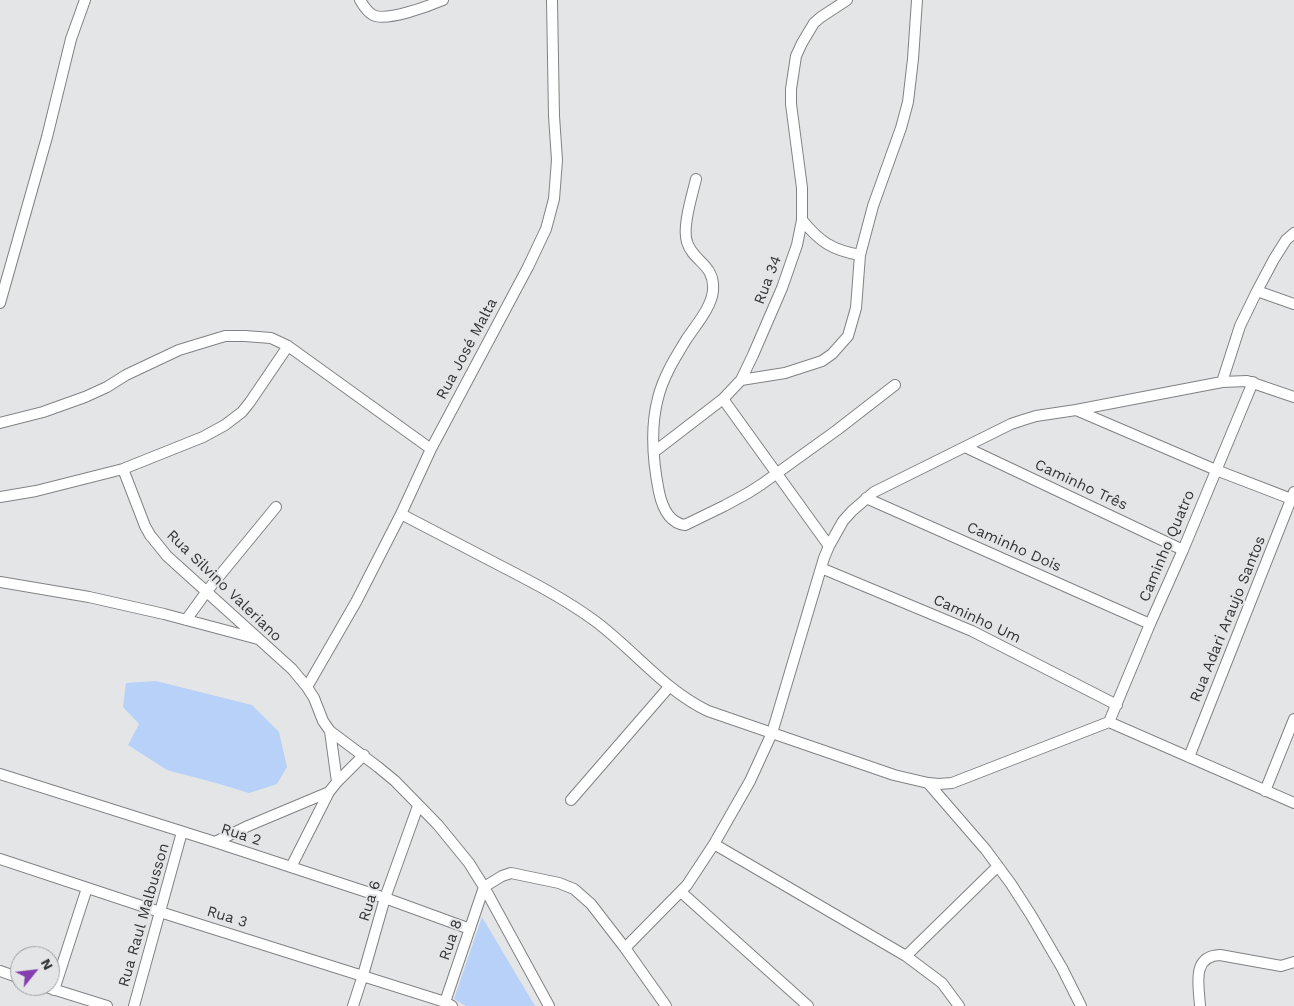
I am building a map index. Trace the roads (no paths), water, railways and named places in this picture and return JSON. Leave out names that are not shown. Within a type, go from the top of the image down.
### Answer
[{"type":"street","points":[[0,302],[47,137],[71,39],[85,0]]},
{"type":"street","points":[[360,0],[368,12],[374,16],[392,17],[443,0]]},
{"type":"street","name":"Rua José Malta","points":[[307,687],[356,602],[401,514],[431,449],[528,267],[546,229],[554,199],[557,160],[554,116],[552,0]]},
{"type":"street","name":"Rua 34","points":[[654,452],[723,399],[740,380],[782,288],[797,245],[802,220],[802,188],[790,89],[796,56],[814,23],[847,0]]},
{"type":"street","points":[[740,380],[785,373],[808,366],[827,358],[848,336],[856,308],[860,255],[873,206],[901,128],[908,102],[917,0]]},
{"type":"street","points":[[696,179],[685,232],[687,243],[692,253],[708,268],[712,278],[712,298],[665,378],[658,397],[653,422],[658,484],[664,507],[671,518],[680,524],[686,525],[748,493],[837,430],[896,385]]},
{"type":"street","points":[[802,220],[814,234],[827,244],[843,252],[860,255]]},
{"type":"street","points":[[1222,382],[1240,326],[1274,259],[1286,240],[1294,232]]},
{"type":"street","points":[[1257,291],[1294,304]]},
{"type":"street","points":[[0,423],[43,412],[85,397],[179,350],[225,336],[245,336],[271,338],[288,346],[431,449]]},
{"type":"street","points":[[0,497],[36,491],[123,469],[203,437],[234,419],[250,402],[288,346]]},
{"type":"street","points":[[625,948],[681,892],[696,872],[750,781],[772,732],[829,546],[843,521],[866,498],[887,484],[1011,424],[1036,416],[1222,382],[1247,380],[1294,397]]},
{"type":"street","name":"Caminho Quatro","points":[[1110,722],[1253,382]]},
{"type":"street","points":[[723,399],[829,546]]},
{"type":"street","points":[[1076,410],[1216,470],[1293,497]]},
{"type":"street","name":"Caminho Três","points":[[965,447],[1183,550]]},
{"type":"street","name":"Rua Silvino Valeriano","points":[[123,469],[150,535],[167,556],[292,669],[314,698],[323,721],[330,731]]},
{"type":"street","name":"Rua Adari Araujo Santos","points":[[1189,757],[1293,497]]},
{"type":"street","name":"Caminho Dois","points":[[866,498],[1150,624]]},
{"type":"street","points":[[186,620],[276,507]]},
{"type":"street","points":[[401,514],[538,585],[574,607],[616,638],[669,687],[684,698],[708,711],[894,775],[928,784],[952,783],[1110,722],[1294,804]]},
{"type":"street","name":"Caminho Um","points":[[821,568],[972,630],[1117,705]]},
{"type":"street","points":[[0,582],[89,597],[259,640]]},
{"type":"street","points":[[571,800],[669,687]]},
{"type":"street","points":[[1265,791],[1294,718]]},
{"type":"street","points":[[330,731],[364,755],[389,776],[438,825],[455,845],[469,863],[484,888],[549,1006]]},
{"type":"street","points":[[330,731],[337,782]]},
{"type":"street","points":[[291,867],[329,792],[364,755]]},
{"type":"street","name":"Rua 2","points":[[0,774],[386,898],[470,929]]},
{"type":"street","points":[[928,784],[998,866],[1031,915],[1062,968],[1081,1006]]},
{"type":"street","points":[[215,842],[329,792]]},
{"type":"street","name":"Rua 6","points":[[353,1006],[386,898],[418,806]]},
{"type":"street","name":"Rua Raul Malbusson","points":[[134,1006],[182,832]]},
{"type":"street","points":[[714,844],[906,956],[942,983],[959,1006]]},
{"type":"street","name":"Rua 3","points":[[0,859],[449,1004]]},
{"type":"street","points":[[906,956],[998,866]]},
{"type":"street","points":[[484,888],[502,876],[512,874],[559,883],[574,889],[591,904],[666,1006]]},
{"type":"street","points":[[60,971],[87,888]]},
{"type":"street","name":"Rua 8","points":[[449,1004],[470,929],[484,888]]},
{"type":"street","points":[[681,892],[808,1006]]},
{"type":"street","points":[[1200,1006],[1199,971],[1210,956],[1220,955],[1281,966],[1294,962]]},
{"type":"street","points":[[60,992],[107,1006]]}]
